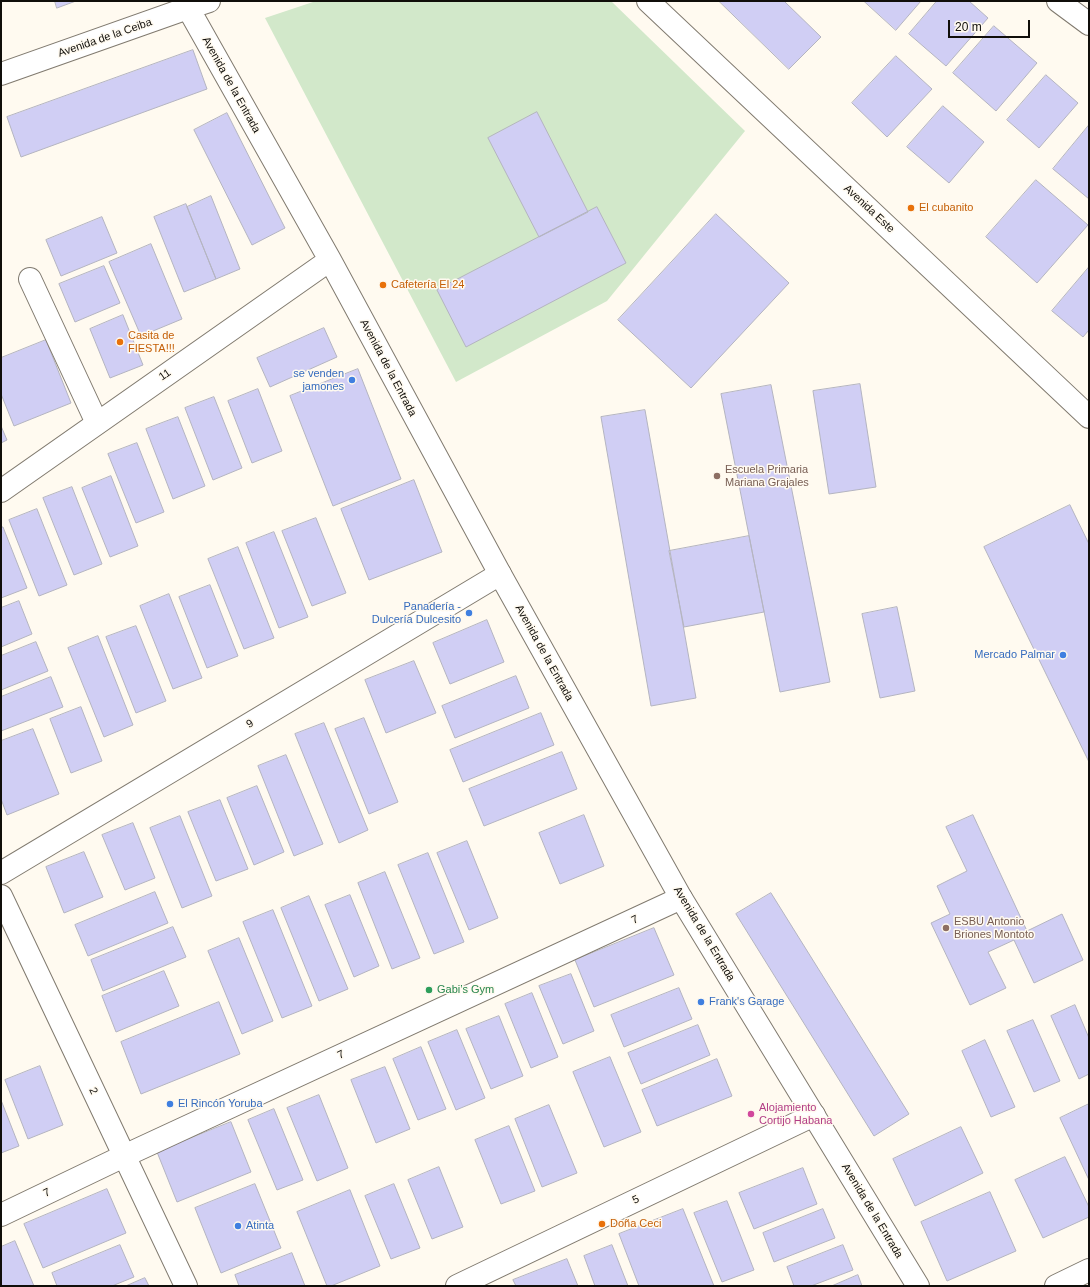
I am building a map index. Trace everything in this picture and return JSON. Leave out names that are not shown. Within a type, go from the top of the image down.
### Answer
[{"type":"street","name":"Avenida de la Ceiba","points":[[1,74],[187,5],[209,1]]},
{"type":"street","name":"Avenida Este","points":[[648,1],[1088,414]]},
{"type":"street","points":[[1058,1],[1089,24]]},
{"type":"street","name":"Avenida de la Entrada","points":[[187,5],[330,260],[500,574],[681,898],[918,1286]]},
{"type":"street","name":"11","points":[[1,491],[330,260]]},
{"type":"street","points":[[30,279],[97,423]]},
{"type":"street","name":"9","points":[[1,873],[500,574]]},
{"type":"street","name":"2","points":[[1,896],[186,1286]]},
{"type":"street","name":"7","points":[[1,1215],[124,1156],[681,898]]},
{"type":"street","name":"5","points":[[457,1286],[814,1115]]},
{"type":"street","points":[[1056,1286],[1089,1270]]},
{"type":"green space","points":[[316,1],[611,1],[745,131],[607,301],[456,382],[265,18]]},
{"type":"building","points":[[55,1],[76,1],[57,8]]},
{"type":"building","points":[[719,1],[784,1],[821,37],[789,69]]},
{"type":"building","points":[[864,1],[921,1],[896,30]]},
{"type":"building","points":[[937,1],[969,1],[988,18],[946,66],[909,34]]},
{"type":"building","points":[[994,26],[1037,63],[996,111],[953,73]]},
{"type":"building","points":[[193,50],[207,89],[21,157],[7,117]]},
{"type":"building","points":[[896,56],[932,89],[887,137],[852,103]]},
{"type":"building","points":[[1046,75],[1078,103],[1039,148],[1007,120]]},
{"type":"building","points":[[943,106],[984,142],[949,183],[907,147]]},
{"type":"building","points":[[537,112],[588,212],[539,237],[488,138]]},
{"type":"building","points":[[227,113],[285,228],[252,245],[194,130]]},
{"type":"building","points":[[1089,125],[1089,199],[1053,169]]},
{"type":"building","points":[[1036,180],[1088,225],[1037,283],[986,237]]},
{"type":"building","points":[[211,196],[240,269],[216,279],[187,207]]},
{"type":"building","points":[[186,204],[216,279],[184,292],[154,217]]},
{"type":"building","points":[[597,207],[626,263],[466,347],[437,290]]},
{"type":"building","points":[[716,214],[789,283],[691,388],[618,320]]},
{"type":"building","points":[[102,217],[117,253],[61,276],[46,240]]},
{"type":"building","points":[[151,244],[182,319],[141,336],[109,262]]},
{"type":"building","points":[[104,266],[120,303],[75,322],[59,284]]},
{"type":"building","points":[[1089,267],[1089,330],[1083,337],[1052,311]]},
{"type":"building","points":[[123,315],[143,365],[110,378],[90,329]]},
{"type":"building","points":[[324,328],[337,357],[270,387],[257,358]]},
{"type":"building","points":[[46,340],[71,403],[14,426],[1,394],[1,358]]},
{"type":"building","points":[[358,369],[401,479],[333,506],[290,396]]},
{"type":"building","points":[[860,384],[876,487],[829,494],[813,391]]},
{"type":"building","points":[[771,385],[830,682],[780,692],[721,394]]},
{"type":"building","points":[[258,389],[282,451],[252,463],[228,401]]},
{"type":"building","points":[[214,397],[242,468],[213,480],[185,408]]},
{"type":"building","points":[[645,410],[696,698],[651,706],[601,417]]},
{"type":"building","points":[[178,417],[205,486],[173,499],[146,429]]},
{"type":"building","points":[[1,426],[7,440],[1,443]]},
{"type":"building","points":[[137,443],[164,512],[136,523],[108,454]]},
{"type":"building","points":[[111,476],[138,546],[110,557],[82,488]]},
{"type":"building","points":[[414,480],[442,552],[369,580],[341,509]]},
{"type":"building","points":[[72,487],[102,564],[74,575],[43,498]]},
{"type":"building","name":"Mercado Palmar","points":[[1070,505],[1089,544],[1089,762],[984,547]]},
{"type":"building","points":[[37,509],[67,585],[39,596],[9,520]]},
{"type":"building","points":[[316,518],[346,593],[312,606],[282,531]]},
{"type":"building","points":[[1,527],[3,527],[27,588],[1,598]]},
{"type":"building","points":[[274,532],[308,617],[279,628],[246,543]]},
{"type":"building","points":[[749,536],[764,612],[684,627],[669,551]]},
{"type":"building","points":[[238,547],[274,638],[244,649],[208,559]]},
{"type":"building","points":[[210,585],[238,656],[207,668],[179,597]]},
{"type":"building","points":[[169,594],[202,678],[173,689],[140,606]]},
{"type":"building","points":[[19,601],[32,634],[1,647],[1,608]]},
{"type":"building","points":[[897,607],[915,691],[880,698],[862,614]]},
{"type":"building","points":[[487,620],[504,662],[450,684],[433,643]]},
{"type":"building","points":[[136,626],[166,701],[136,713],[106,637]]},
{"type":"building","points":[[98,636],[133,725],[104,737],[68,648]]},
{"type":"building","points":[[36,642],[48,671],[1,690],[1,656]]},
{"type":"building","points":[[414,661],[436,713],[386,733],[365,680]]},
{"type":"building","points":[[516,676],[529,708],[455,738],[442,706]]},
{"type":"building","points":[[51,677],[63,707],[1,731],[1,697]]},
{"type":"building","points":[[81,707],[102,761],[71,773],[50,719]]},
{"type":"building","points":[[541,713],[554,745],[463,782],[450,750]]},
{"type":"building","points":[[364,718],[398,802],[369,814],[335,729]]},
{"type":"building","points":[[324,723],[368,830],[339,843],[295,734]]},
{"type":"building","points":[[33,729],[59,794],[7,815],[1,799],[1,741]]},
{"type":"building","points":[[562,752],[577,789],[484,826],[469,789]]},
{"type":"building","points":[[286,755],[323,844],[294,856],[258,766]]},
{"type":"building","points":[[257,786],[284,852],[254,865],[227,798]]},
{"type":"building","points":[[220,800],[248,869],[216,881],[188,812]]},
{"type":"building","points":[[584,815],[604,866],[560,884],[539,833]]},
{"type":"building","points":[[973,815],[1027,931],[1062,914],[1083,960],[1034,983],[1014,940],[988,952],[1006,988],[970,1005],[931,923],[950,914],[937,886],[967,871],[946,827]]},
{"type":"building","points":[[180,816],[212,896],[182,908],[150,828]]},
{"type":"building","points":[[133,823],[155,878],[125,890],[102,835]]},
{"type":"building","points":[[467,841],[498,918],[469,930],[437,853]]},
{"type":"building","points":[[84,852],[103,897],[64,913],[46,867]]},
{"type":"building","points":[[428,853],[464,942],[434,954],[398,865]]},
{"type":"building","points":[[385,872],[420,958],[392,969],[358,883]]},
{"type":"building","points":[[155,892],[168,923],[88,956],[75,925]]},
{"type":"building","points":[[771,893],[909,1114],[874,1136],[736,914]]},
{"type":"building","points":[[350,895],[379,966],[354,977],[325,905]]},
{"type":"building","points":[[309,896],[348,989],[319,1001],[281,908]]},
{"type":"building","points":[[273,910],[312,1006],[282,1018],[243,922]]},
{"type":"building","points":[[173,927],[186,957],[103,991],[91,960]]},
{"type":"building","points":[[654,928],[674,975],[594,1007],[575,960]]},
{"type":"building","points":[[239,938],[273,1021],[242,1034],[208,951]]},
{"type":"building","points":[[164,971],[179,1006],[116,1032],[102,996]]},
{"type":"building","points":[[571,974],[594,1031],[563,1044],[539,986]]},
{"type":"building","points":[[679,988],[692,1019],[624,1047],[611,1015]]},
{"type":"building","points":[[532,993],[558,1057],[531,1068],[505,1004]]},
{"type":"building","points":[[219,1002],[240,1054],[141,1094],[121,1042]]},
{"type":"building","points":[[1075,1005],[1089,1038],[1089,1074],[1079,1079],[1051,1016]]},
{"type":"building","points":[[499,1016],[523,1076],[491,1089],[466,1029]]},
{"type":"building","points":[[1033,1020],[1060,1081],[1034,1092],[1007,1031]]},
{"type":"building","points":[[698,1025],[710,1055],[641,1084],[628,1053]]},
{"type":"building","points":[[457,1030],[485,1098],[456,1110],[428,1042]]},
{"type":"building","points":[[985,1040],[1015,1107],[991,1117],[962,1051]]},
{"type":"building","points":[[421,1047],[446,1109],[418,1120],[393,1059]]},
{"type":"building","points":[[610,1057],[641,1132],[604,1147],[573,1072]]},
{"type":"building","points":[[717,1059],[732,1096],[657,1126],[642,1090]]},
{"type":"building","points":[[40,1066],[63,1125],[28,1139],[5,1080]]},
{"type":"building","points":[[385,1067],[410,1129],[376,1143],[351,1080]]},
{"type":"building","points":[[319,1095],[348,1168],[317,1181],[287,1108]]},
{"type":"building","points":[[1,1100],[19,1146],[1,1153]]},
{"type":"building","points":[[1089,1104],[1089,1180],[1060,1118]]},
{"type":"building","points":[[549,1105],[577,1173],[542,1187],[515,1119]]},
{"type":"building","points":[[274,1109],[303,1180],[277,1190],[248,1120]]},
{"type":"building","points":[[231,1122],[251,1172],[177,1202],[157,1152]]},
{"type":"building","points":[[509,1126],[535,1191],[501,1204],[475,1140]]},
{"type":"building","points":[[961,1127],[983,1173],[915,1206],[893,1159]]},
{"type":"building","points":[[1065,1157],[1089,1207],[1089,1217],[1043,1238],[1015,1180]]},
{"type":"building","points":[[439,1167],[463,1227],[432,1239],[408,1180]]},
{"type":"building","points":[[803,1168],[817,1204],[754,1229],[739,1193]]},
{"type":"building","points":[[255,1184],[281,1248],[221,1273],[195,1208]]},
{"type":"building","points":[[394,1184],[420,1248],[391,1259],[365,1196]]},
{"type":"building","points":[[107,1189],[126,1233],[43,1268],[24,1224]]},
{"type":"building","points":[[350,1190],[380,1266],[331,1286],[327,1286],[297,1212]]},
{"type":"building","points":[[990,1192],[1016,1251],[947,1281],[921,1222]]},
{"type":"building","points":[[727,1201],[754,1270],[722,1282],[694,1213]]},
{"type":"building","points":[[683,1209],[714,1286],[639,1286],[619,1234]]},
{"type":"building","points":[[823,1209],[835,1238],[774,1262],[763,1233]]},
{"type":"building","points":[[15,1241],[34,1286],[1,1286],[1,1247]]},
{"type":"building","points":[[120,1245],[134,1277],[112,1286],[57,1286],[52,1273]]},
{"type":"building","points":[[612,1245],[628,1286],[595,1286],[584,1256]]},
{"type":"building","points":[[843,1245],[853,1270],[811,1286],[794,1286],[787,1267]]},
{"type":"building","points":[[292,1253],[305,1286],[239,1286],[235,1275]]},
{"type":"building","points":[[567,1259],[578,1286],[516,1286],[513,1280]]},
{"type":"building","points":[[858,1275],[862,1286],[832,1286]]},
{"type":"building","points":[[145,1278],[149,1286],[126,1286]]},
{"type":"place","name":"El cubanito","points":[[911,208]]},
{"type":"place","name":"Cafetería El 24","points":[[383,285]]},
{"type":"place","name":"Casita de FIESTA!!!","points":[[120,342]]},
{"type":"place","name":"se venden jamones","points":[[352,380]]},
{"type":"place","name":"Escuela Primaria Mariana Grajales","points":[[717,476]]},
{"type":"place","name":"Panadería - Dulcería Dulcesito","points":[[469,613]]},
{"type":"place","name":"Mercado Palmar","points":[[1063,655]]},
{"type":"place","name":"ESBU Antonio Briones Montoto","points":[[946,928]]},
{"type":"place","name":"Gabi’s Gym","points":[[429,990]]},
{"type":"place","name":"Frank's Garage","points":[[701,1002]]},
{"type":"place","name":"El Rincón Yoruba","points":[[170,1104]]},
{"type":"place","name":"Alojamiento Cortijo Habana","points":[[751,1114]]},
{"type":"place","name":"Doña Ceci","points":[[602,1224]]},
{"type":"place","name":"Atinta","points":[[238,1226]]}]
